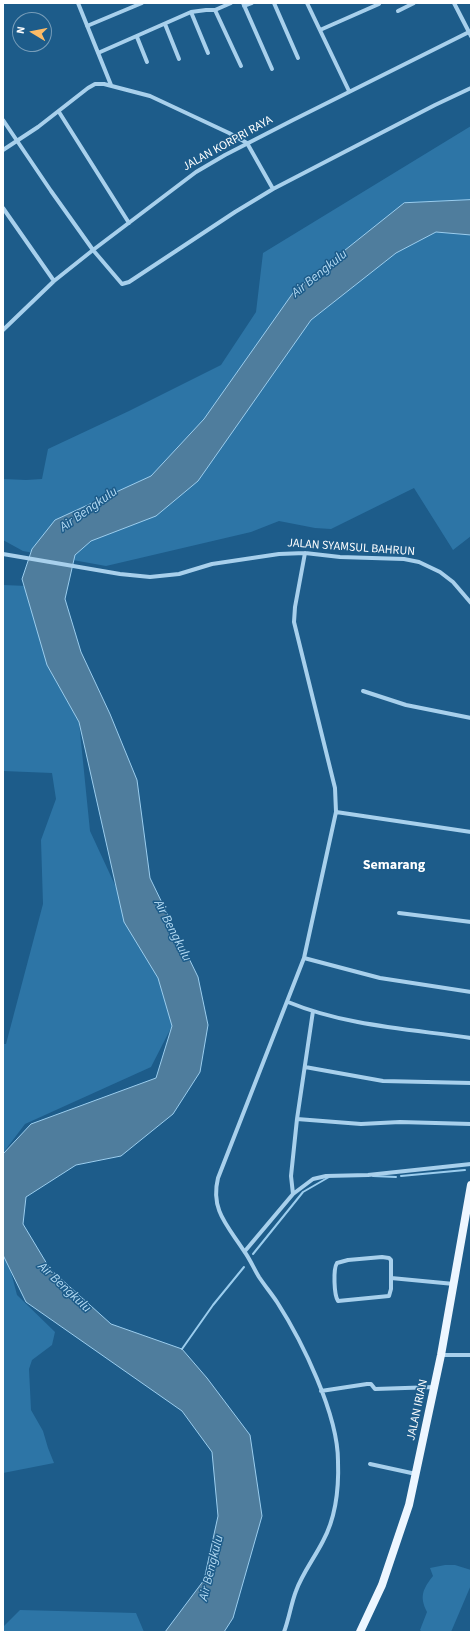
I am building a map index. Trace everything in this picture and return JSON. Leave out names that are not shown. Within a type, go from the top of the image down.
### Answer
[{"type":"main road","name":"JALAN IRIAN","points":[[360,1632],[382,1585],[409,1505],[435,1387],[471,1185]]},
{"type":"street","points":[[78,3],[112,85]]},
{"type":"street","points":[[87,26],[142,3]]},
{"type":"street","points":[[98,53],[191,12],[215,10],[230,3]]},
{"type":"street","points":[[252,3],[244,5],[272,69]]},
{"type":"street","points":[[274,3],[298,58]]},
{"type":"street","points":[[313,3],[307,4],[349,91]]},
{"type":"street","points":[[398,11],[414,3]]},
{"type":"street","points":[[454,3],[470,33]]},
{"type":"street","points":[[320,30],[379,4]]},
{"type":"street","points":[[215,10],[241,66]]},
{"type":"street","points":[[191,12],[208,53]]},
{"type":"street","points":[[164,24],[179,59]]},
{"type":"street","name":"JALAN KORPRI RAYA","points":[[3,330],[54,281],[196,172],[247,143],[349,91],[470,33]]},
{"type":"street","points":[[137,36],[147,62]]},
{"type":"street","points":[[3,150],[17,142],[59,112],[93,85],[112,85],[150,96],[211,124],[247,143],[274,189]]},
{"type":"street","points":[[3,120],[93,250],[120,283],[124,284],[235,212],[274,189],[350,148],[471,88]]},
{"type":"street","points":[[59,112],[129,223]]},
{"type":"street","points":[[3,208],[54,281]]},
{"type":"street","points":[[284,1632],[296,1591],[331,1524],[336,1505],[338,1460],[337,1442],[332,1422],[321,1391],[296,1334],[245,1252],[227,1228],[221,1217],[217,1206],[216,1185],[304,958],[336,812],[335,788],[294,622],[295,607],[305,553]]},
{"type":"street","name":"JALAN SYAMSUL BAHRUN","points":[[3,554],[120,574],[150,577],[179,574],[212,564],[279,554],[305,553],[340,557],[404,559],[419,562],[449,579],[463,592],[471,603]]},
{"type":"street","points":[[363,691],[406,705],[471,718]]},
{"type":"street","points":[[336,812],[471,832]]},
{"type":"street","points":[[399,913],[471,922]]},
{"type":"street","points":[[304,958],[380,978],[471,992]]},
{"type":"street","points":[[288,1002],[313,1011],[373,1026],[471,1038]]},
{"type":"street","points":[[293,1194],[291,1176],[297,1119],[313,1011]]},
{"type":"street","points":[[305,1067],[383,1081],[471,1082]]},
{"type":"street","points":[[297,1119],[361,1124],[400,1122],[471,1124]]},
{"type":"street","points":[[245,1252],[293,1194],[313,1179],[326,1176],[376,1174],[471,1164]]},
{"type":"street","points":[[382,1257],[389,1258],[391,1260],[391,1278],[391,1292],[387,1297],[340,1302],[336,1298],[335,1268],[339,1262],[382,1257]]},
{"type":"street","points":[[391,1278],[454,1284]]},
{"type":"street","points":[[441,1355],[471,1355]]},
{"type":"street","points":[[321,1391],[367,1384],[371,1384],[375,1389],[435,1387]]},
{"type":"street","points":[[370,1464],[416,1474]]},
{"type":"shaded area","points":[[471,126],[471,536],[453,550],[414,488],[331,529],[315,528],[279,521],[251,532],[106,566],[23,551],[3,540],[3,479],[42,479],[48,449],[221,365],[256,312],[263,253]]},
{"type":"shaded area","points":[[3,585],[27,586],[30,609],[48,629],[47,665],[79,722],[90,831],[158,978],[172,1026],[151,1067],[25,1124],[3,1153],[3,1044],[6,1044],[43,904],[41,840],[56,799],[52,773],[3,771]]},
{"type":"shaded area","points":[[3,1242],[17,1295],[55,1332],[52,1345],[32,1360],[29,1369],[31,1410],[43,1431],[54,1463],[3,1473]]},
{"type":"shaded area","points":[[455,1565],[471,1570],[471,1585],[451,1632],[422,1632],[420,1630],[427,1612],[423,1601],[423,1593],[433,1576],[430,1568]]},
{"type":"shaded area","points":[[20,1610],[136,1613],[144,1632],[3,1632],[3,1627]]},
{"type":"water","name":"Air Bengkulu","points":[[471,200],[471,235],[436,232],[396,253],[311,320],[198,481],[156,516],[91,541],[75,555],[65,599],[81,652],[110,714],[137,780],[150,878],[198,977],[208,1025],[200,1072],[173,1114],[121,1156],[76,1165],[26,1197],[23,1224],[50,1269],[111,1324],[182,1349],[207,1378],[250,1435],[262,1516],[233,1618],[224,1632],[165,1632],[204,1580],[218,1516],[212,1452],[182,1411],[26,1302],[3,1255],[3,1154],[31,1124],[156,1078],[172,1026],[158,978],[124,922],[79,722],[47,665],[22,579],[32,549],[55,520],[151,476],[204,419],[295,290],[404,203]]},
{"type":"waterway","points":[[401,1176],[465,1170]]},
{"type":"waterway","points":[[373,1176],[396,1177]]},
{"type":"waterway","points":[[253,1254],[303,1192],[329,1177]]},
{"type":"waterway","points":[[182,1349],[213,1305],[244,1267]]},
{"type":"district","name":"Semarang","points":[[394,866]]}]
